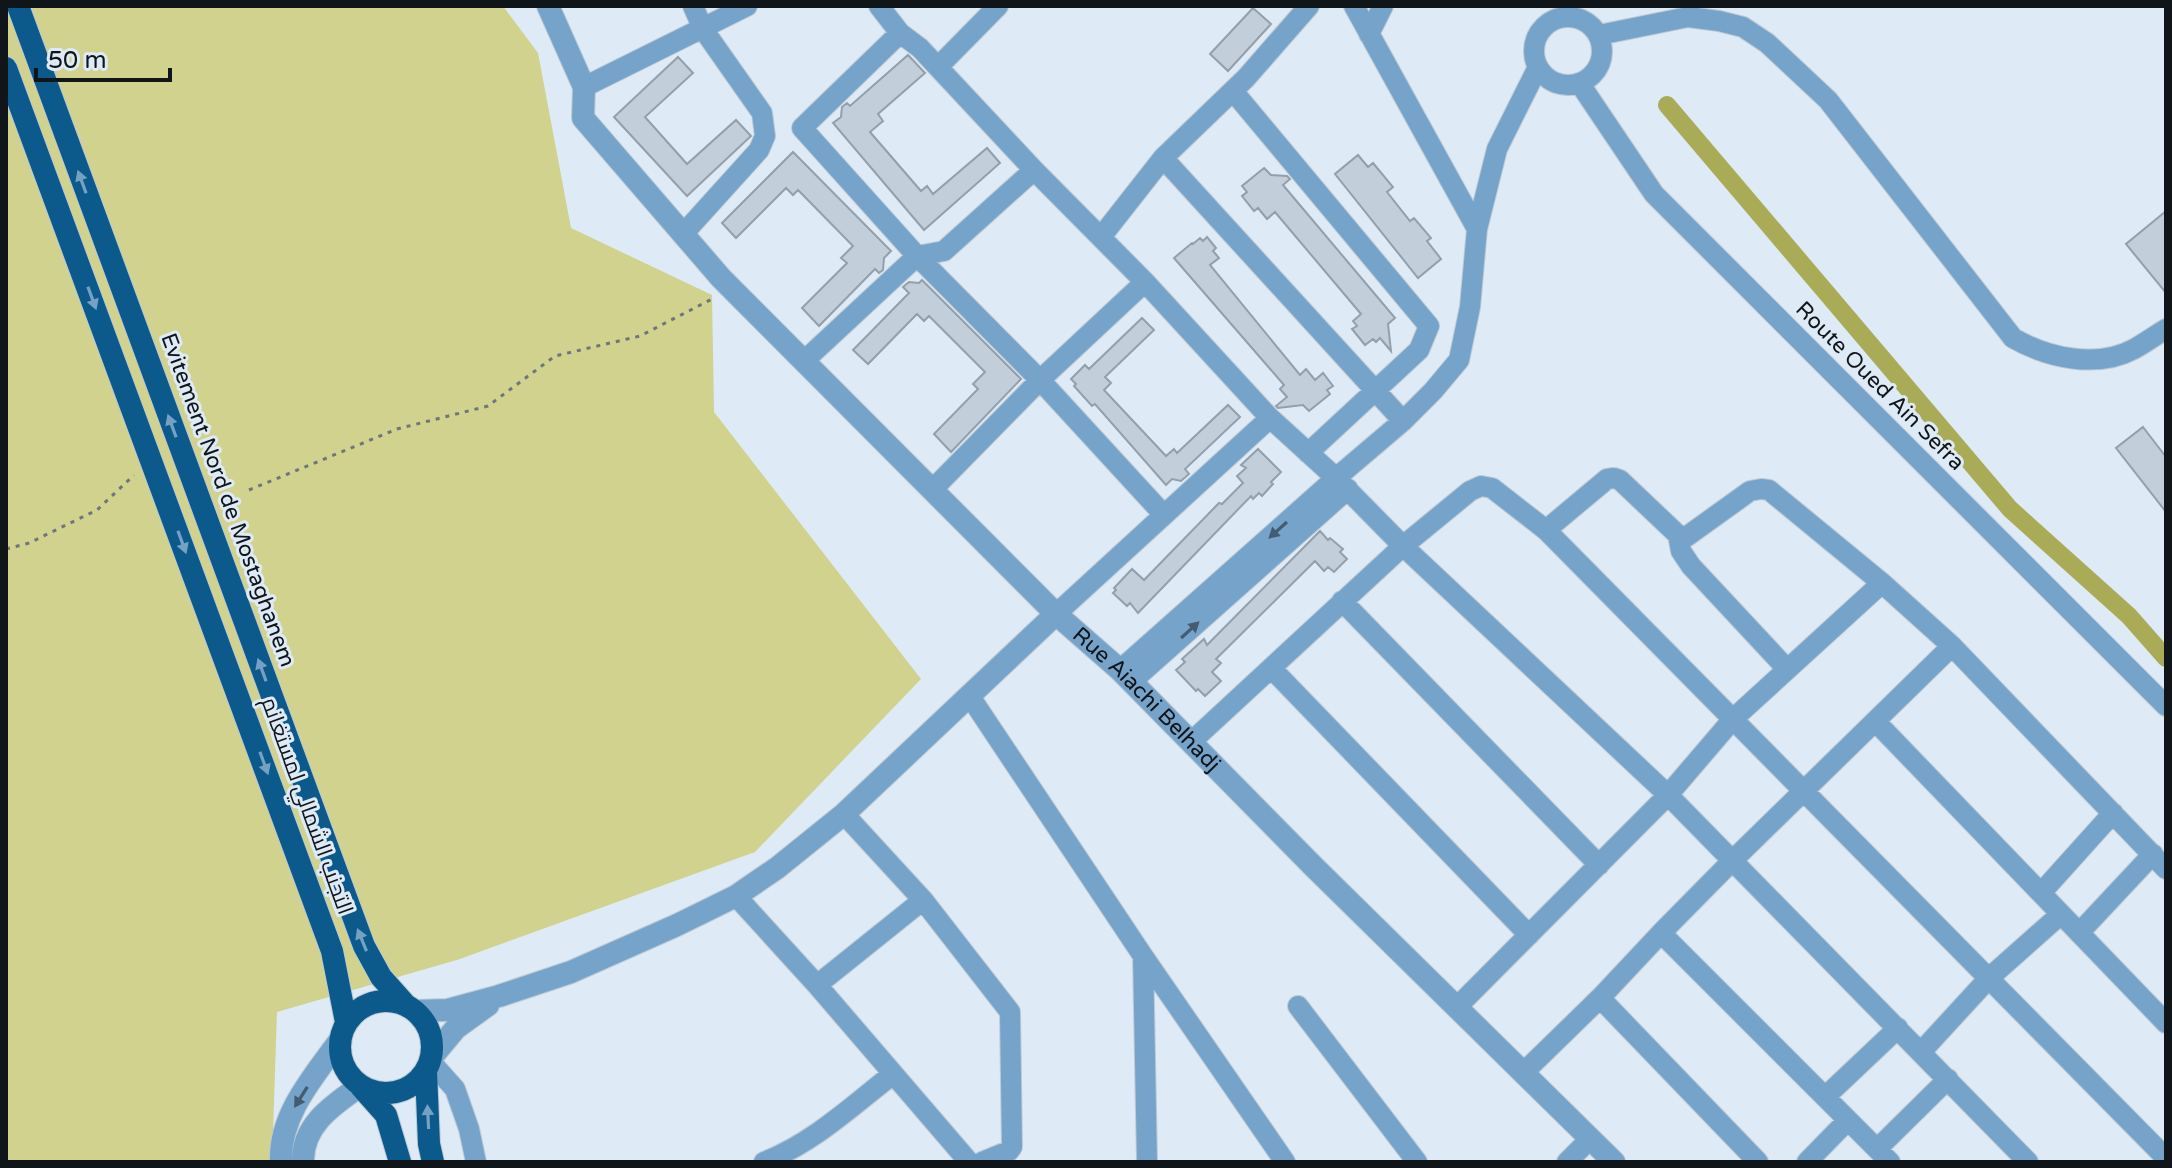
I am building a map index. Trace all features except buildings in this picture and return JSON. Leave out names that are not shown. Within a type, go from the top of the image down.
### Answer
[{"type":"highway","name":"Evitement Nord de Mostaghanem","points":[[18,6],[364,946],[381,977],[410,1008]]},
{"type":"highway","points":[[6,68],[152,459]]},
{"type":"highway","name":"التجنب الشمالي لمستغانم","points":[[152,459],[332,951],[343,1031]]},
{"type":"highway","points":[[400,1162],[386,1115],[351,1077],[340,1053],[343,1031],[355,1012],[379,1001],[392,1000],[410,1008],[424,1021],[430,1033],[429,1144],[433,1162]]},
{"type":"highway","points":[[360,1086],[384,1093],[408,1088],[418,1081],[429,1063]]},
{"type":"street","name":"Rue Aiachi Belhadj","points":[[548,6],[584,87],[583,118],[732,288],[1056,614],[1126,676],[1614,1162]]},
{"type":"street","points":[[684,233],[759,150],[765,136],[762,113],[703,29],[693,6]]},
{"type":"street","points":[[584,87],[747,6]]},
{"type":"street","points":[[879,6],[900,33],[920,48],[1145,282],[1270,418],[1668,795],[2028,1162]]},
{"type":"street","points":[[938,67],[998,6]]},
{"type":"street","points":[[1101,237],[1163,158],[1233,91],[1309,6]]},
{"type":"street","points":[[1354,6],[1477,229]]},
{"type":"street","points":[[1369,34],[1383,6]]},
{"type":"street","points":[[1556,12],[1586,21],[1599,35],[1603,55],[1600,64],[1588,80],[1580,84],[1570,86],[1551,81],[1534,58],[1537,38],[1556,12]]},
{"type":"street","points":[[1599,35],[1688,17],[1743,27],[1767,43],[1828,100],[2004,327],[2013,338],[2029,347],[2065,357],[2093,360],[2133,350],[2166,329]]},
{"type":"street","points":[[900,33],[802,128],[917,256],[1040,380],[1164,515]]},
{"type":"street","points":[[1126,676],[1342,484],[1459,360],[1470,307],[1477,229],[1497,149],[1538,67]]},
{"type":"street","name":"Route Oued Ain Sefra","points":[[1580,84],[1654,194],[2166,706]]},
{"type":"street","points":[[1233,91],[1429,326],[1419,350],[1308,453]]},
{"type":"street","points":[[1163,158],[1403,421]]},
{"type":"street","points":[[804,361],[917,256],[944,251],[1034,170]]},
{"type":"street","points":[[932,490],[1040,380],[1145,282]]},
{"type":"street","points":[[410,1008],[447,1010],[571,972],[736,896],[777,868],[844,814],[1270,418]]},
{"type":"street","points":[[1546,530],[1607,479],[1620,480],[1678,535],[1686,537],[1750,491],[1769,490],[1882,583],[1952,646],[2160,861],[2079,933]]},
{"type":"street","points":[[1191,742],[1403,546],[1470,491],[1481,486],[1492,488],[1546,530],[2166,1158]]},
{"type":"street","points":[[1678,535],[1681,551],[1691,566],[1787,669]]},
{"type":"street","points":[[1457,1007],[1668,795],[1733,719],[1882,583]]},
{"type":"street","points":[[1342,601],[1599,865]]},
{"type":"street","points":[[1523,1073],[1733,860],[1952,646]]},
{"type":"street","points":[[1271,668],[1529,935]]},
{"type":"street","points":[[969,695],[1285,1162]]},
{"type":"street","points":[[1875,721],[2166,1023]]},
{"type":"street","points":[[2041,893],[2113,813]]},
{"type":"street","points":[[844,814],[923,900],[1010,1012],[1012,1147],[982,1162]]},
{"type":"street","points":[[736,896],[969,1162]]},
{"type":"street","points":[[817,985],[923,900]]},
{"type":"street","points":[[1921,1052],[1989,978],[2061,914]]},
{"type":"street","points":[[1661,933],[1884,1155],[1948,1079]]},
{"type":"street","points":[[1143,956],[1147,1162]]},
{"type":"street","points":[[476,1162],[455,1089],[429,1063],[456,1028],[499,996]]},
{"type":"street","points":[[1600,998],[1758,1162]]},
{"type":"street","points":[[1298,1006],[1417,1162]]},
{"type":"street","points":[[1825,1097],[1898,1028]]},
{"type":"street","points":[[281,1162],[282,1139],[289,1115],[343,1031]]},
{"type":"street","points":[[764,1162],[799,1146],[820,1132],[893,1074]]},
{"type":"street","points":[[303,1162],[309,1133],[319,1117],[360,1086]]},
{"type":"street","points":[[1807,1162],[1848,1120]]},
{"type":"street","points":[[1567,1162],[1590,1139]]},
{"type":"path","points":[[249,490],[397,429],[488,406],[555,356],[640,336],[732,288]]},
{"type":"path","points":[[6,549],[29,543],[97,510],[152,459]]},
{"type":"green space","points":[[6,6],[503,6],[538,53],[571,228],[712,295],[714,412],[921,679],[755,852],[460,959],[277,1012],[272,1162],[6,1162]]},
{"type":"waterway","points":[[1667,105],[2010,509],[2129,616],[2166,658]]}]
